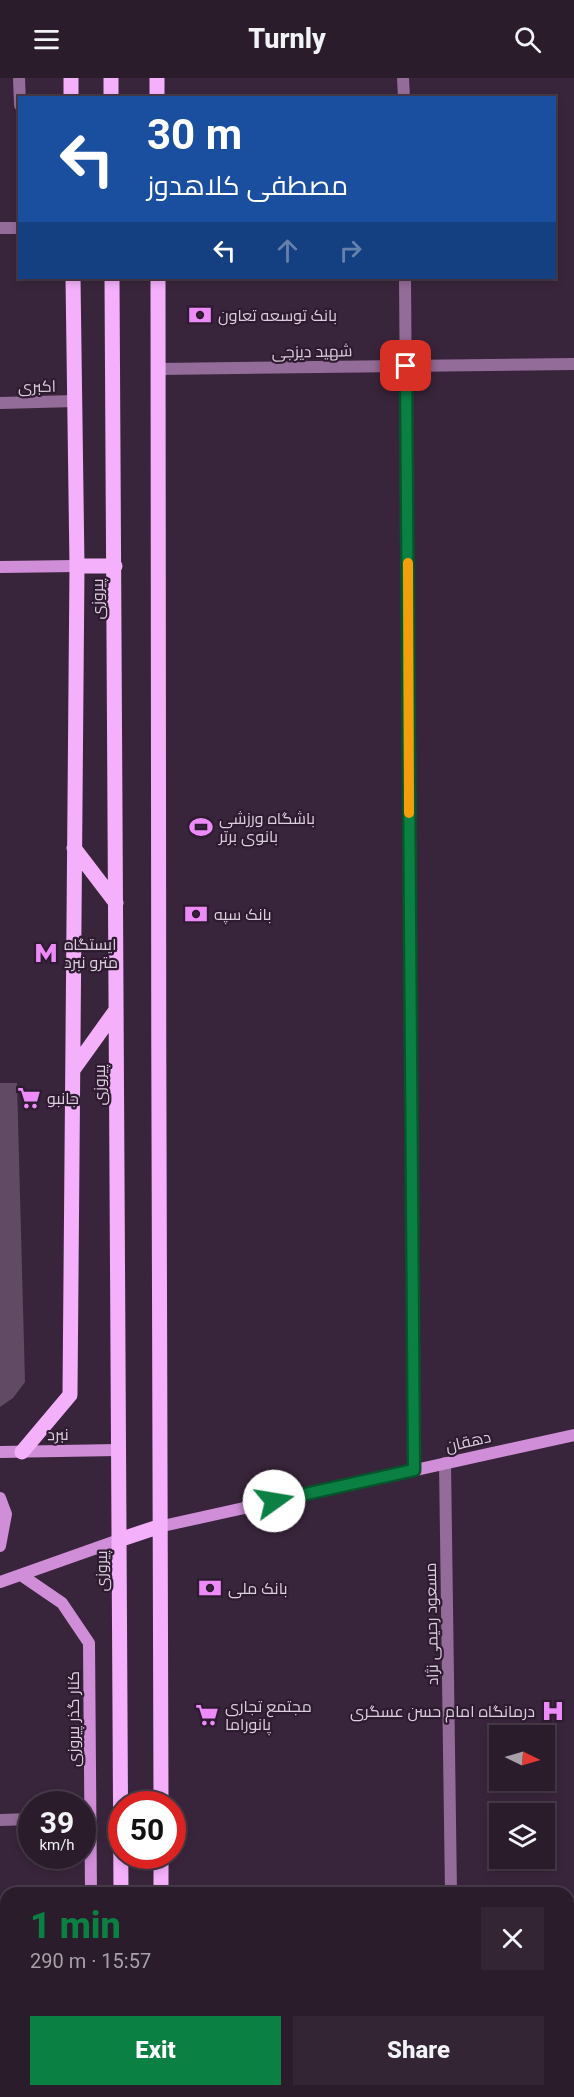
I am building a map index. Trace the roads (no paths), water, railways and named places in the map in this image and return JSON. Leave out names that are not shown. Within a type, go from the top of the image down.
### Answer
[{"type":"main road","points":[[71,78],[71,96]]},
{"type":"main road","points":[[111,78],[111,96]]},
{"type":"main road","points":[[157,78],[157,96]]},
{"type":"main road","points":[[22,1452],[70,1395],[77,566],[73,279]]},
{"type":"main road","name":"پیروزی","points":[[112,279],[121,1887]]},
{"type":"main road","points":[[158,279],[160,614],[158,1527],[161,1791]]},
{"type":"main road","points":[[0,567],[115,566]]},
{"type":"main road","points":[[74,848],[116,903]]},
{"type":"main road","points":[[73,1070],[116,1010]]},
{"type":"main road","name":"دهقان","points":[[158,1527],[574,1435]]},
{"type":"main road","name":"نبرد","points":[[0,1452],[118,1450]]},
{"type":"main road","points":[[0,1498],[6,1514],[0,1546]]},
{"type":"main road","points":[[0,1582],[158,1527]]},
{"type":"main road","name":"کنار گذر پیروزی","points":[[21,1575],[62,1604],[89,1643],[86,1791]]},
{"type":"main road","name":"کنار گذر پیروزی","points":[[89,1869],[91,1887]]},
{"type":"main road","points":[[161,1869],[161,1887]]},
{"type":"street","points":[[19,78],[20,96]]},
{"type":"street","points":[[404,78],[404,96]]},
{"type":"street","points":[[0,228],[18,228]]},
{"type":"street","points":[[405,279],[414,1470]]},
{"type":"street","name":"شهید دیزجی","points":[[159,369],[574,364]]},
{"type":"street","name":"اکبری","points":[[0,403],[75,401]]},
{"type":"street","name":"مسعود رحیمی نژاد","points":[[445,1463],[451,1887]]},
{"type":"street","points":[[0,1820],[18,1819]]},
{"type":"place","name":"بانک توسعه تعاون","points":[[200,315]]},
{"type":"place","name":"باشگاه ورزشی بانوی برتر","points":[[201,827]]},
{"type":"place","name":"بانک سپه","points":[[196,914]]},
{"type":"place","name":"ایستگاه مترو نبرد","points":[[46,953]]},
{"type":"place","name":"جانبو","points":[[29,1098]]},
{"type":"place","name":"بانک ملی","points":[[210,1588]]},
{"type":"place","name":"درمانگاه امام حسن عسگری","points":[[553,1711]]},
{"type":"place","name":"مجتمع تجاری پانوراما","points":[[207,1715]]}]
